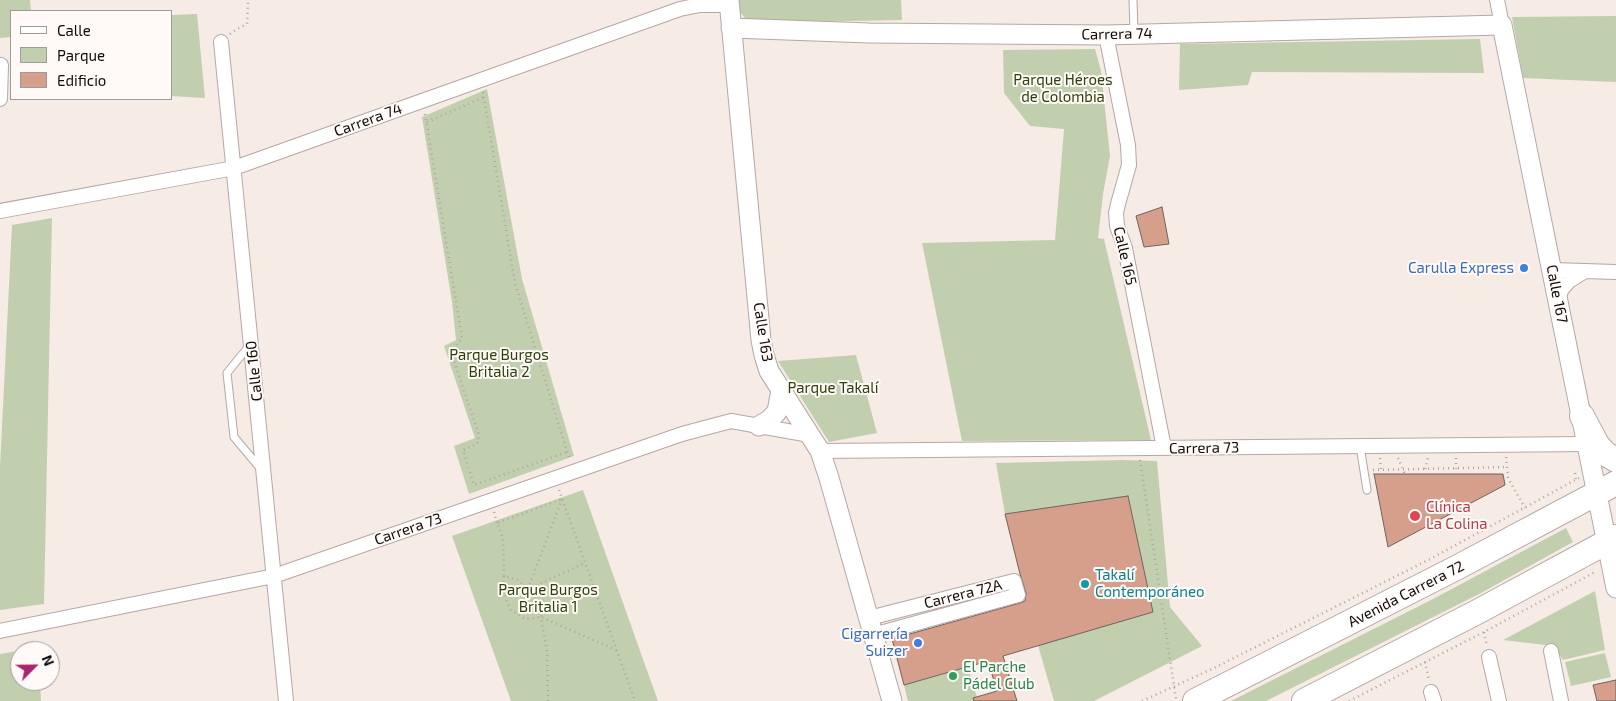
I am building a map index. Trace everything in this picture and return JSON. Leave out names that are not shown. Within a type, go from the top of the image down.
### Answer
[{"type":"highway","points":[[1582,416],[1598,446],[1616,460]]},
{"type":"highway","name":"Avenida Carrera 72","points":[[1195,701],[1458,567],[1591,480]]},
{"type":"highway","points":[[1304,701],[1479,611],[1611,548]]},
{"type":"street","name":"Calle 167","points":[[1497,0],[1582,416],[1591,480],[1611,548],[1616,588]]},
{"type":"street","name":"Carrera 74","points":[[0,212],[234,168],[680,9],[700,5],[729,3]]},
{"type":"street","name":"Calle 163","points":[[729,3],[761,340],[764,355],[769,371],[815,443],[892,701]]},
{"type":"street","name":"Carrera 74","points":[[731,28],[1106,35],[1502,25]]},
{"type":"street","name":"Calle 165","points":[[1106,35],[1128,145],[1129,165],[1116,213],[1117,226],[1125,248],[1164,448]]},
{"type":"street","name":"Calle 160","points":[[221,42],[286,701]]},
{"type":"street","points":[[0,99],[1,65]]},
{"type":"street","points":[[1553,270],[1616,272]]},
{"type":"street","points":[[1558,298],[1562,289],[1569,281],[1586,271]]},
{"type":"street","points":[[760,426],[770,420],[777,412],[782,390]]},
{"type":"street","name":"Carrera 73","points":[[0,631],[274,576],[682,434],[731,420],[760,426],[815,443],[1138,448],[1587,444]]},
{"type":"street","name":"Carrera 72A","points":[[1014,581],[1018,595],[912,624],[871,626],[907,608],[1014,581]]},
{"type":"street","name":"Carrera 72A","points":[[907,608],[912,624]]},
{"type":"street","points":[[1552,651],[1561,701]]},
{"type":"street","points":[[1489,657],[1499,701]]},
{"type":"lane","points":[[1133,0],[1134,34]]},
{"type":"lane","points":[[251,344],[225,374],[234,437],[263,472]]},
{"type":"lane","points":[[1360,446],[1367,490]]},
{"type":"path","points":[[221,42],[237,29],[247,24],[248,0]]},
{"type":"path","points":[[481,80],[515,282],[573,472]]},
{"type":"path","points":[[427,122],[484,97]]},
{"type":"path","points":[[423,101],[462,338],[451,352],[479,435],[477,444],[463,450],[474,485],[568,452]]},
{"type":"path","points":[[1390,447],[1404,474]]},
{"type":"path","points":[[1381,470],[1390,447]]},
{"type":"path","points":[[1138,448],[1177,701]]},
{"type":"path","points":[[1505,453],[1508,478],[1526,508]]},
{"type":"path","points":[[1425,469],[1429,454]]},
{"type":"path","points":[[1455,454],[1456,474]]},
{"type":"path","points":[[1373,470],[1507,467]]},
{"type":"path","points":[[555,478],[634,701]]},
{"type":"path","points":[[1504,479],[1508,478]]},
{"type":"path","points":[[1142,701],[1212,669],[1432,558],[1526,508],[1591,480]]},
{"type":"path","points":[[562,499],[497,523],[502,538],[503,593],[511,610],[525,618],[541,617],[616,650]]},
{"type":"path","points":[[528,589],[562,499]]},
{"type":"path","points":[[1349,701],[1492,628],[1611,548]]},
{"type":"path","points":[[528,589],[585,563]]},
{"type":"path","points":[[504,576],[518,580],[536,597],[547,652],[548,701]]},
{"type":"path","points":[[1425,662],[1432,696]]},
{"type":"path","points":[[1357,697],[1358,701]]},
{"type":"green space","points":[[0,0],[30,0],[31,10],[10,10],[10,37],[0,38]]},
{"type":"green space","points":[[737,0],[901,0],[902,20],[752,23],[740,12]]},
{"type":"green space","points":[[197,14],[205,98],[172,96],[172,15]]},
{"type":"green space","points":[[1616,16],[1616,82],[1523,78],[1512,17]]},
{"type":"green space","points":[[1480,39],[1484,73],[1252,72],[1248,85],[1179,90],[1180,44]]},
{"type":"green space","name":"Parque Héroes de Colombia","points":[[1095,49],[1101,71],[1110,156],[1098,238],[1104,239],[1151,440],[962,441],[922,243],[1055,240],[1064,129],[1030,126],[1004,93],[1003,50]]},
{"type":"green space","name":"Parque Burgos Britalia 2","points":[[487,89],[522,279],[574,456],[469,494],[454,446],[475,438],[444,346],[456,340],[452,302],[422,117]]},
{"type":"green space","points":[[52,218],[44,604],[0,610],[0,467],[12,225]]},
{"type":"green space","name":"Parque Takalí","points":[[856,355],[877,433],[829,442],[778,361]]},
{"type":"green space","points":[[1157,461],[1170,607],[1202,646],[1094,701],[1054,701],[1038,645],[1153,611],[1128,496],[1005,514],[996,463]]},
{"type":"green space","name":"Parque Burgos Britalia 1","points":[[583,490],[658,701],[511,701],[452,536]]},
{"type":"green space","points":[[1566,528],[1573,542],[1481,593],[1266,701],[1231,701],[1433,599]]},
{"type":"green space","points":[[1595,591],[1605,650],[1563,660],[1554,646],[1503,640]]},
{"type":"green space","points":[[10,652],[10,691],[40,691],[41,701],[0,701],[0,654]]},
{"type":"green space","points":[[1605,653],[1611,677],[1571,686],[1565,662]]},
{"type":"green space","name":"El Parche Pádel Club","points":[[968,667],[978,701],[908,701],[904,685]]},
{"type":"building","points":[[1162,207],[1169,244],[1144,247],[1136,216]]},
{"type":"building","name":"Clínica La Colina","points":[[1374,474],[1503,474],[1505,485],[1388,547]]},
{"type":"building","name":"Takalí Contemporáneo","points":[[1128,496],[1153,612],[1003,656],[1017,701],[974,701],[973,698],[997,691],[988,661],[904,685],[892,639],[1025,601],[1026,593],[1005,514]]},
{"type":"building","points":[[1616,680],[1616,701],[1597,701],[1593,685]]},
{"type":"place","name":"Carulla Express","points":[[1524,268]]},
{"type":"place","name":"Clínica La Colina","points":[[1415,516]]},
{"type":"place","name":"Takalí Contemporáneo","points":[[1085,584]]},
{"type":"place","name":"Cigarrería Suizer","points":[[918,643]]},
{"type":"place","name":"El Parche Pádel Club","points":[[953,676]]}]
